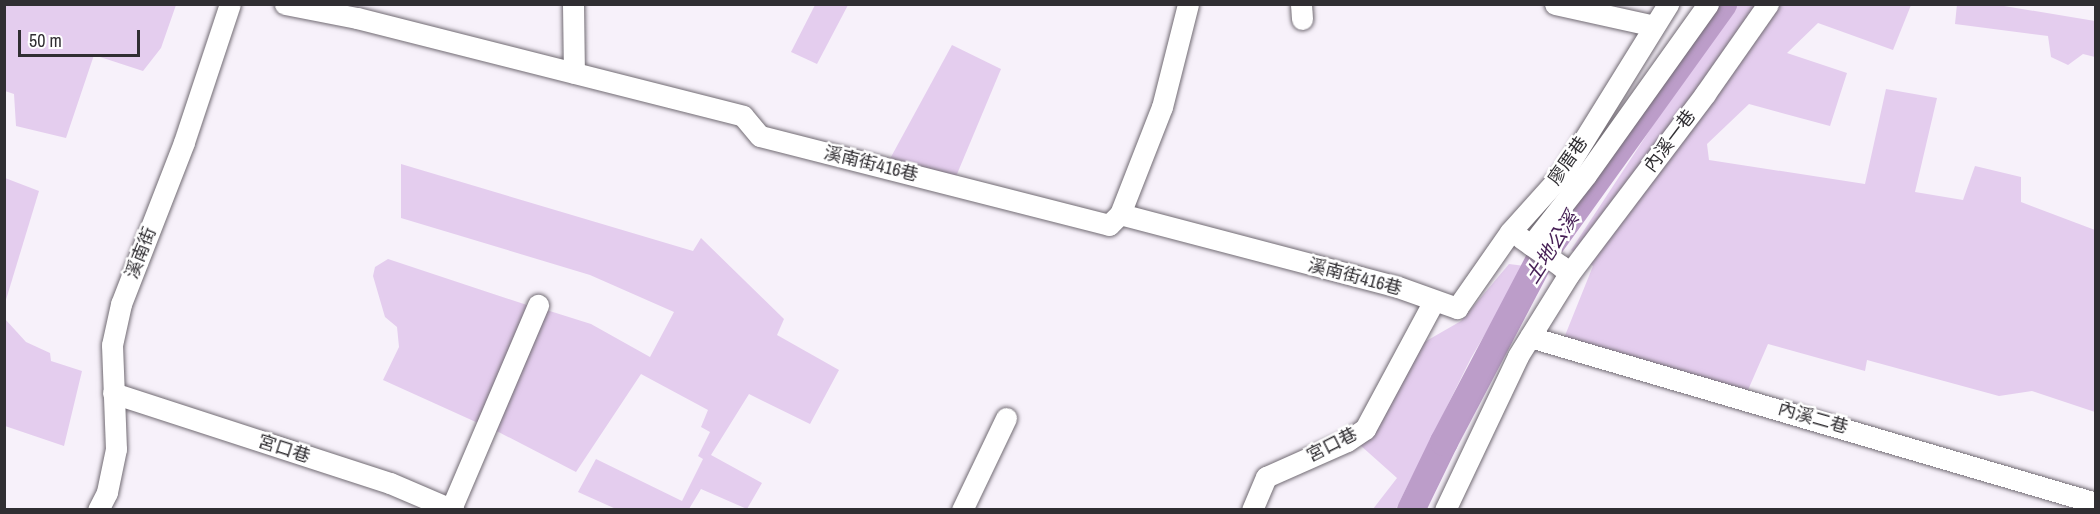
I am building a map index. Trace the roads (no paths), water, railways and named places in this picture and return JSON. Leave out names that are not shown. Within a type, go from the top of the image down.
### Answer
[{"type":"street","name":"溪南街","points":[[98,510],[106,492],[116,449],[112,345],[121,304],[184,142],[230,4]]},
{"type":"street","name":"溪南街416巷","points":[[285,4],[357,18],[742,116],[760,136],[1109,225],[1120,214],[1398,287],[1457,308]]},
{"type":"street","points":[[573,4],[574,73]]},
{"type":"street","points":[[1120,214],[1162,107],[1188,4]]},
{"type":"street","points":[[1555,4],[1654,26]]},
{"type":"street","name":"廖厝巷","points":[[1457,308],[1510,232],[1564,172],[1668,4]]},
{"type":"street","points":[[1531,245],[1586,175],[1708,4]]},
{"type":"street","name":"內溪一巷","points":[[1445,510],[1565,270],[1705,94],[1768,4]]},
{"type":"street","points":[[1510,232],[1565,270]]},
{"type":"street","name":"宮口巷","points":[[1252,510],[1266,477],[1347,441],[1365,429],[1434,301]]},
{"type":"street","points":[[452,509],[538,305]]},
{"type":"street","name":"內溪二巷","points":[[1530,337],[2096,502]]},
{"type":"street","name":"宮口巷","points":[[113,393],[390,483],[452,509]]},
{"type":"street","points":[[962,510],[1006,418]]},
{"type":"waterway","name":"土地公溪","points":[[1411,510],[1540,259],[1723,4]]}]
